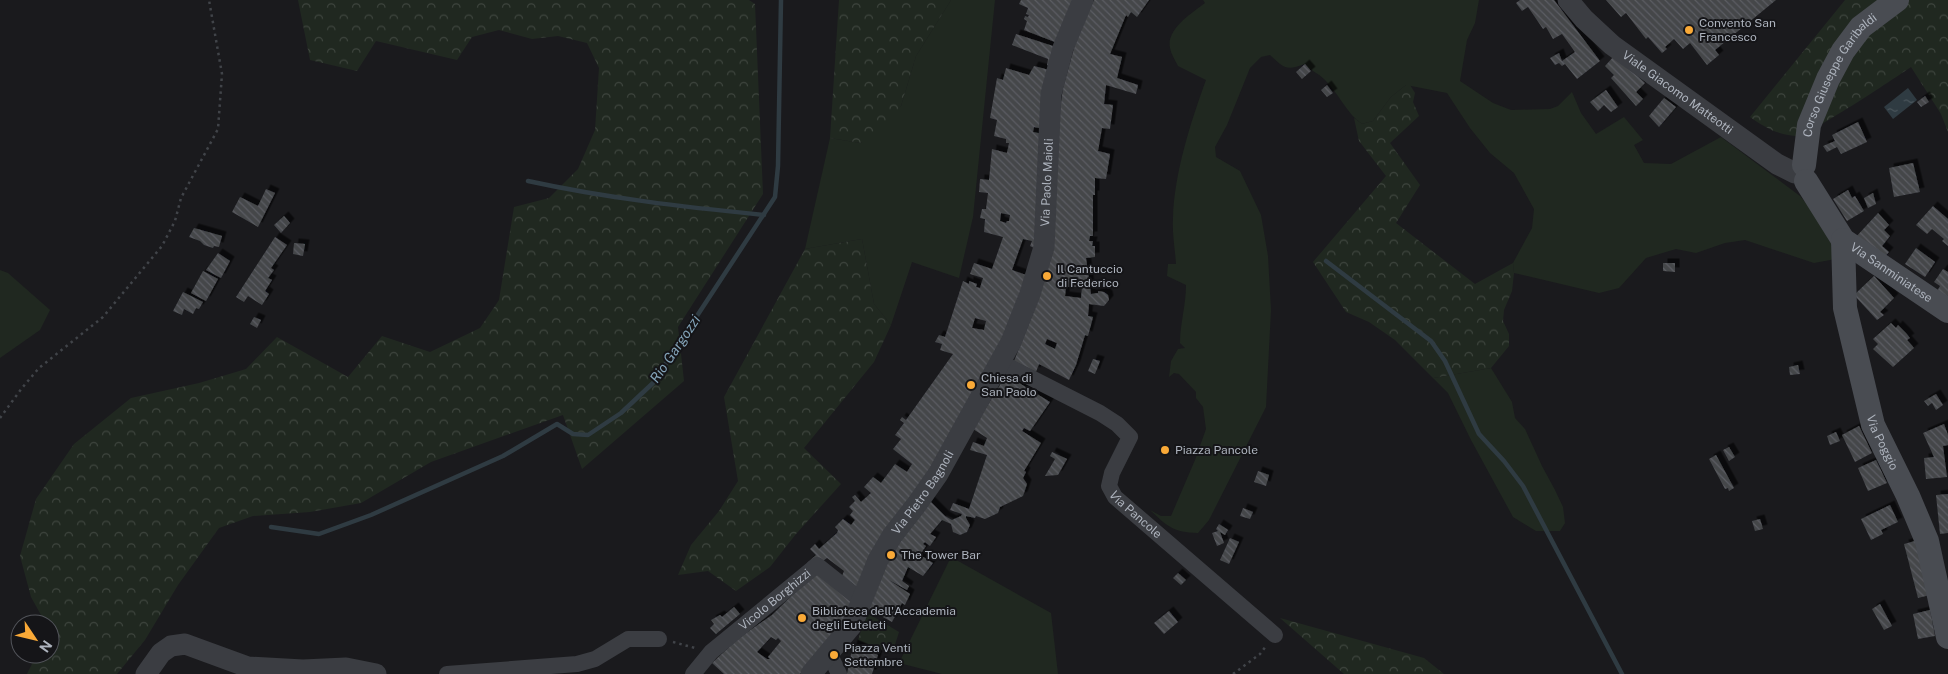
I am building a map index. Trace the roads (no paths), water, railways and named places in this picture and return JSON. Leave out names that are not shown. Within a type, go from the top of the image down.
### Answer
[{"type":"main road","name":"Corso Giuseppe Garibaldi","points":[[1801,173],[1809,125],[1828,79],[1843,51],[1861,27],[1897,0]]},
{"type":"main road","name":"Via Sanminiatese","points":[[1801,173],[1843,240],[1948,311]]},
{"type":"main road","name":"Via Poggio","points":[[1843,240],[1845,308],[1873,425],[1908,496],[1927,541],[1948,637]]},
{"type":"street","name":"Via Paolo Maioli","points":[[1000,362],[1011,342],[1040,264],[1044,247],[1051,94],[1063,48],[1082,0]]},
{"type":"street","name":"Viale Giacomo Matteotti","points":[[1568,0],[1584,20],[1612,45],[1777,164],[1801,173]]},
{"type":"street","name":"Via Pietro Bagnoli","points":[[812,674],[852,625],[861,600],[892,536],[938,474],[1000,362]]},
{"type":"street","name":"Via Pancole","points":[[1000,362],[1100,413],[1117,424],[1130,437],[1112,473],[1109,486],[1115,497],[1275,634]]},
{"type":"street","name":"Vicolo Borghizzi","points":[[693,674],[711,652],[817,565],[861,600]]},
{"type":"street","points":[[447,674],[577,664],[595,659],[628,640],[660,639]]},
{"type":"street","points":[[146,674],[161,653],[171,646],[185,644],[248,667],[303,670],[328,667],[346,668],[376,674]]},
{"type":"street","points":[[829,653],[839,674]]},
{"type":"water","points":[[1908,88],[1917,100],[1893,119],[1884,107]]},
{"type":"waterway","name":"Rio Gargozzi","points":[[271,527],[319,534],[371,515],[503,456],[557,424],[573,434],[588,435],[621,413],[653,383],[775,197],[778,166],[781,0]]},
{"type":"waterway","points":[[528,181],[645,201],[764,215]]},
{"type":"waterway","points":[[1326,261],[1431,341],[1445,361],[1479,434],[1504,461],[1523,486],[1622,674]]},
{"type":"place","name":"Convento San Francesco","points":[[1689,30]]},
{"type":"place","name":"Il Cantuccio di Federico","points":[[1047,276]]},
{"type":"place","name":"Chiesa di San Paolo","points":[[971,385]]},
{"type":"place","name":"Piazza Pancole","points":[[1165,450]]},
{"type":"place","name":"The Tower Bar","points":[[891,555]]},
{"type":"place","name":"Biblioteca dell'Accademia degli Euteleti","points":[[802,618]]},
{"type":"place","name":"Piazza Venti Settembre","points":[[834,655]]}]
